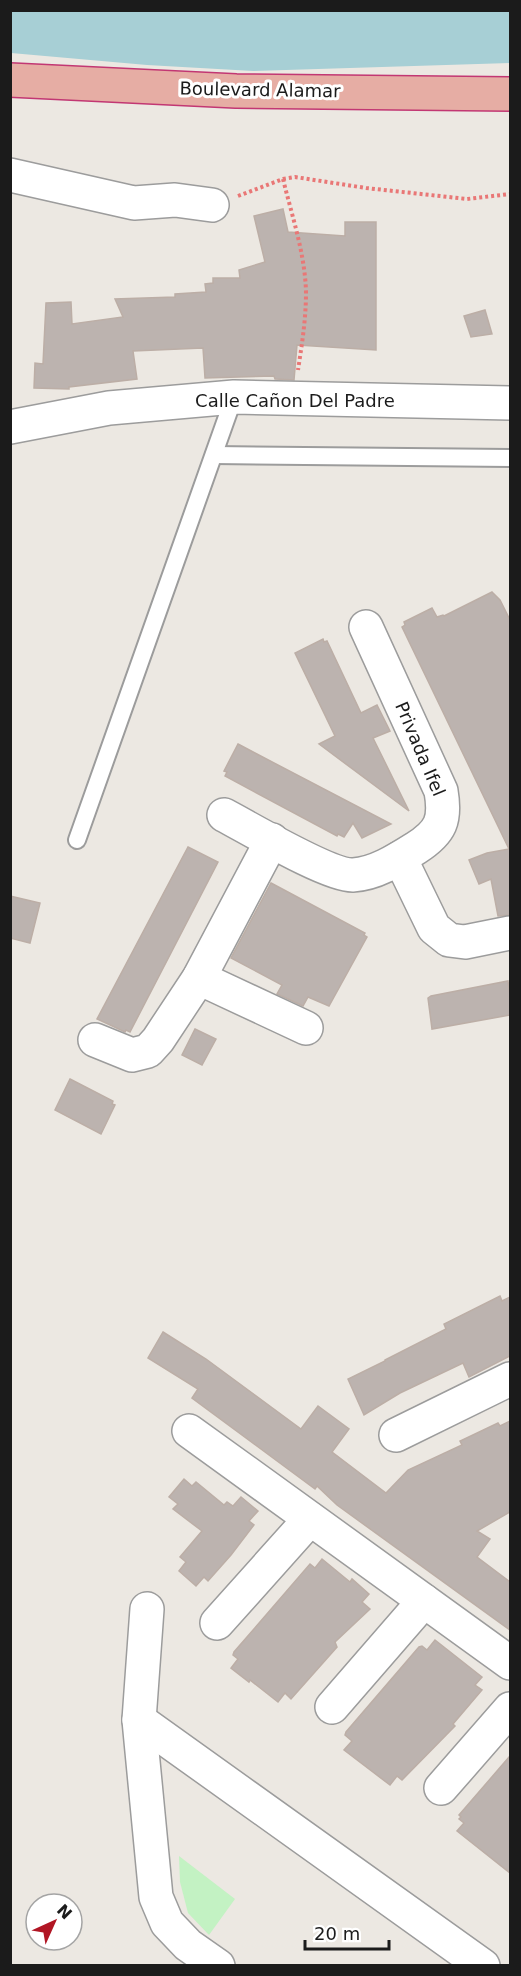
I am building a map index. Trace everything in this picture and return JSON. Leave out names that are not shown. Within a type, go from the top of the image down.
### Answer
[{"type":"highway","name":"Boulevard Alamar","points":[[10,80],[236,91],[510,94]]},
{"type":"street","points":[[10,175],[134,203],[175,200],[212,205]]},
{"type":"street","name":"Calle Cañon Del Padre","points":[[10,427],[109,408],[234,397],[510,403]]},
{"type":"street","name":"Privada Ifel","points":[[224,815],[327,869],[350,875],[368,873],[427,842],[443,818],[444,807],[441,791],[366,627]]},
{"type":"street","points":[[95,1040],[132,1055],[148,1051],[158,1040],[199,978],[272,840]]},
{"type":"street","points":[[400,858],[434,928],[449,940],[465,942],[510,933]]},
{"type":"street","points":[[199,978],[306,1028]]},
{"type":"street","points":[[396,1435],[510,1379]]},
{"type":"street","points":[[189,1431],[510,1663]]},
{"type":"street","points":[[217,1623],[310,1519]]},
{"type":"street","points":[[332,1707],[424,1601]]},
{"type":"street","points":[[147,1609],[139,1720],[156,1897],[167,1923],[188,1945],[218,1965]]},
{"type":"street","points":[[441,1788],[510,1709]]},
{"type":"street","points":[[139,1720],[483,1965]]},
{"type":"lane","points":[[77,840],[234,397]]},
{"type":"lane","points":[[214,455],[510,458]]},
{"type":"path","points":[[212,205],[283,179],[295,177],[467,199],[510,194]]},
{"type":"path","points":[[283,179],[298,241],[306,290],[295,398]]},
{"type":"green space","points":[[179,1856],[235,1899],[209,1935],[188,1913],[180,1882]]},
{"type":"water","points":[[10,11],[510,11],[510,63],[253,71],[147,65],[11,53]]},
{"type":"building","points":[[283,209],[288,232],[345,236],[345,222],[376,222],[376,350],[297,345],[294,380],[275,379],[274,376],[205,378],[203,348],[133,351],[137,379],[69,387],[69,389],[34,388],[35,363],[43,364],[46,303],[71,302],[72,324],[123,317],[115,299],[175,297],[175,294],[206,292],[205,284],[213,283],[213,278],[240,278],[239,270],[265,262],[254,216]]},
{"type":"building","points":[[485,310],[492,334],[471,337],[464,316]]},
{"type":"building","points":[[492,592],[500,600],[510,620],[510,915],[498,916],[491,879],[479,884],[469,860],[487,853],[509,849],[402,627],[405,625],[404,622],[432,608],[437,617],[444,616]]},
{"type":"building","points":[[323,639],[324,642],[327,641],[361,713],[377,705],[390,731],[373,738],[409,811],[319,744],[335,736],[295,653]]},
{"type":"building","points":[[238,744],[391,824],[362,838],[353,823],[344,837],[338,834],[337,836],[225,776],[227,772],[224,771]]},
{"type":"building","points":[[188,847],[218,862],[130,1032],[126,1030],[125,1032],[97,1019]]},
{"type":"building","points":[[271,883],[365,933],[367,937],[329,1006],[308,997],[303,1006],[277,994],[282,985],[231,958]]},
{"type":"building","points":[[10,896],[40,903],[30,943],[10,938]]},
{"type":"building","points":[[508,981],[510,1015],[432,1029],[428,998],[431,996]]},
{"type":"building","points":[[195,1029],[216,1039],[202,1065],[182,1055]]},
{"type":"building","points":[[70,1079],[113,1101],[112,1104],[115,1105],[101,1134],[55,1110]]},
{"type":"building","points":[[500,1296],[502,1301],[510,1297],[510,1356],[469,1377],[463,1363],[400,1393],[364,1415],[348,1379],[446,1329],[444,1324]]},
{"type":"building","points":[[163,1332],[206,1359],[301,1429],[318,1406],[349,1429],[332,1452],[386,1493],[408,1470],[462,1445],[460,1441],[498,1423],[500,1426],[510,1421],[510,1512],[477,1531],[490,1539],[477,1557],[510,1582],[510,1630],[337,1505],[317,1486],[315,1489],[192,1398],[198,1389],[148,1358]]},
{"type":"building","points":[[184,1479],[192,1486],[196,1482],[224,1505],[227,1502],[233,1506],[241,1497],[258,1511],[249,1521],[254,1525],[231,1555],[208,1581],[204,1577],[196,1586],[179,1571],[186,1562],[180,1557],[202,1531],[173,1509],[178,1504],[169,1497]]},
{"type":"building","points":[[322,1559],[350,1582],[352,1579],[369,1594],[362,1602],[370,1609],[335,1642],[337,1647],[291,1699],[285,1693],[278,1702],[231,1668],[238,1659],[233,1655],[310,1564],[315,1568]]},
{"type":"building","points":[[435,1640],[482,1677],[475,1685],[482,1690],[453,1724],[455,1726],[402,1780],[397,1776],[390,1785],[344,1750],[352,1741],[345,1735],[419,1647],[422,1646],[427,1650]]},
{"type":"building","points":[[510,1756],[510,1873],[457,1831],[464,1823],[459,1819],[461,1817],[459,1815]]}]
